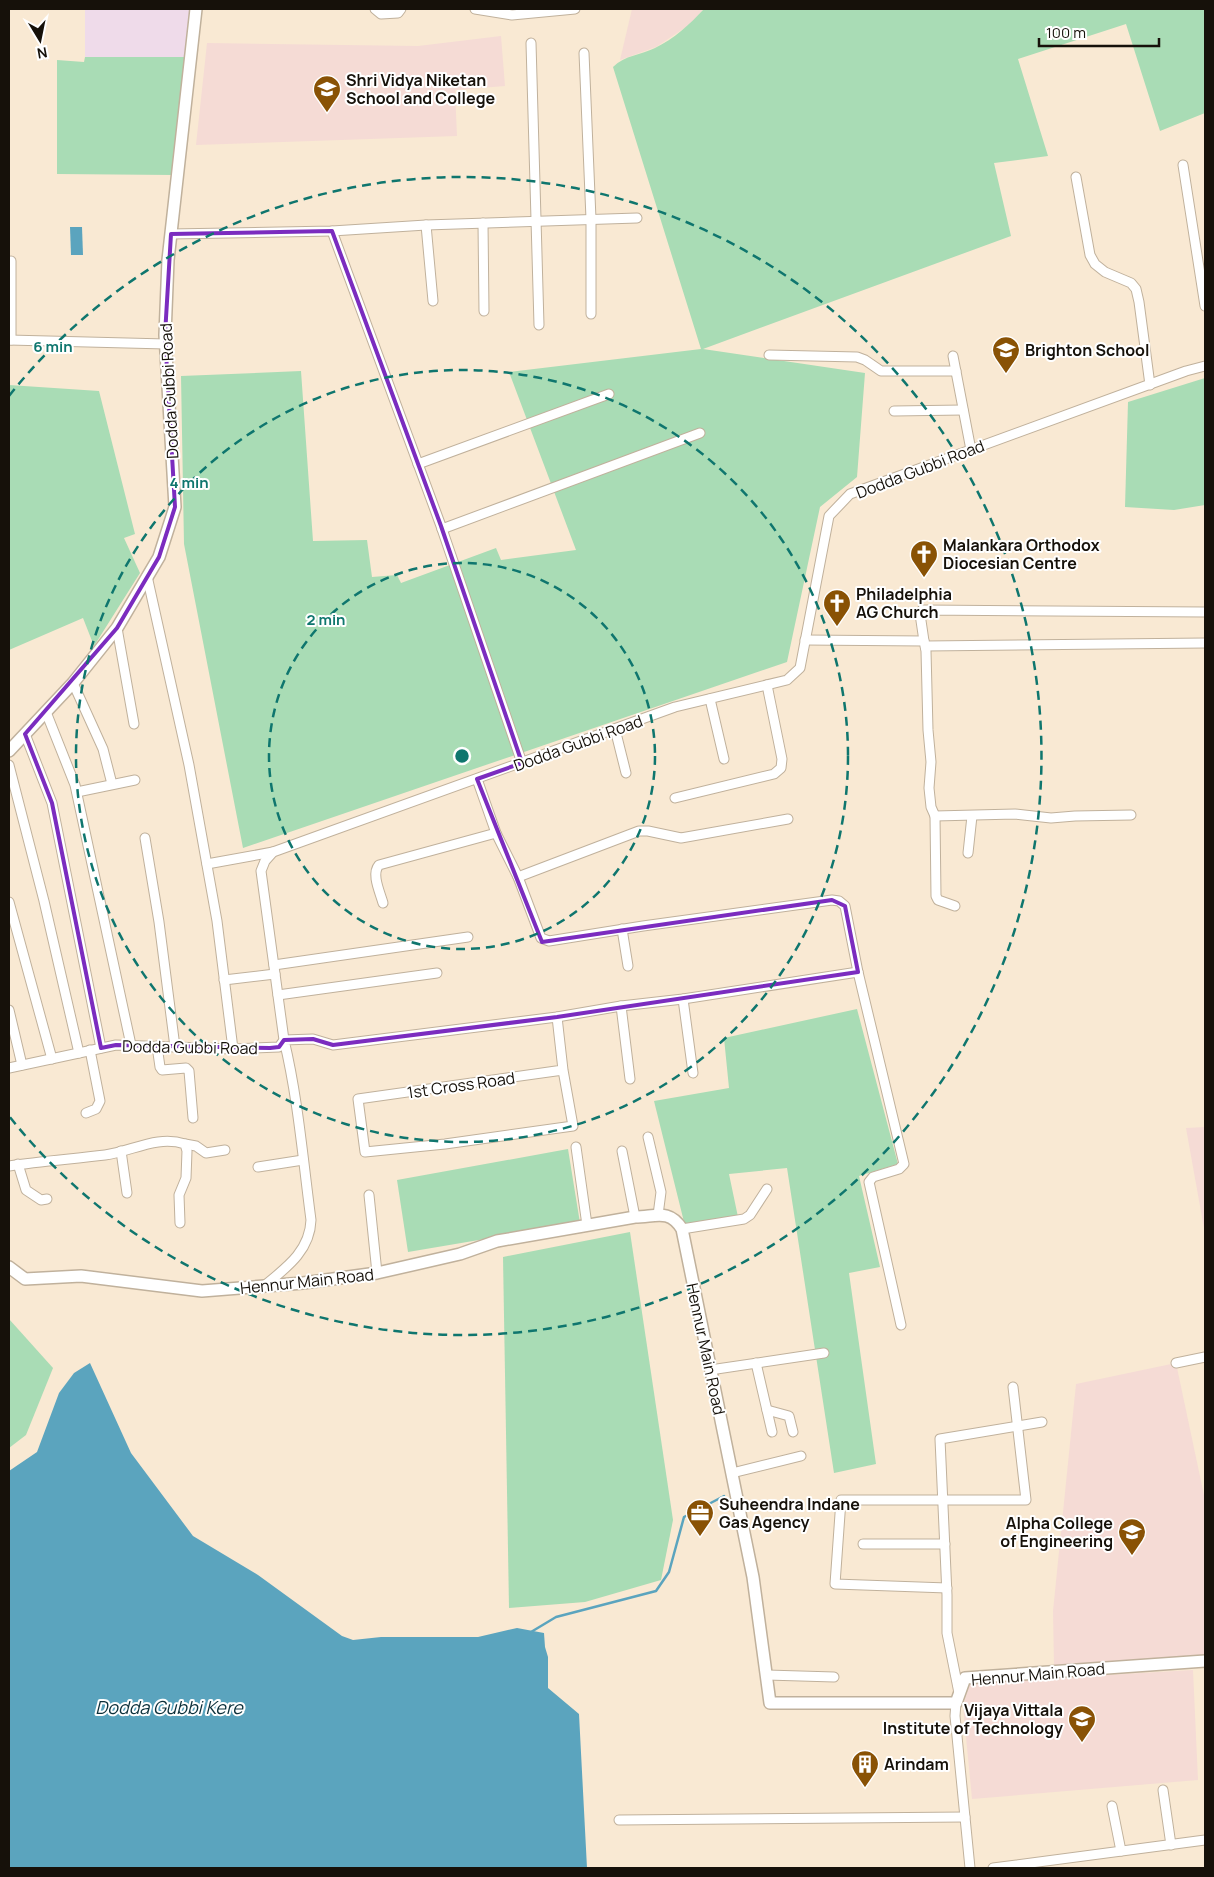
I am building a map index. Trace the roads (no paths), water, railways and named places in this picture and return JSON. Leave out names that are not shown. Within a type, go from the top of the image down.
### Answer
[{"type":"main road","name":"Dodda Gubbi Road","points":[[9,751],[73,683],[117,628],[146,576],[159,557],[175,507],[166,344],[168,260],[196,9]]},
{"type":"main road","name":"Hennur Main Road","points":[[9,1267],[25,1279],[81,1276],[202,1291],[377,1274],[460,1254],[497,1241],[635,1217],[658,1215]]},
{"type":"main road","points":[[658,1215],[676,1220],[682,1229]]},
{"type":"main road","name":"Hennur Main Road","points":[[682,1229],[753,1577],[770,1703],[958,1698],[965,1678],[1205,1661]]},
{"type":"street","points":[[375,9],[380,14],[391,15],[398,13],[401,9]]},
{"type":"street","points":[[475,9],[513,12],[569,9]]},
{"type":"street","points":[[531,43],[539,325]]},
{"type":"street","points":[[584,53],[591,219],[592,314]]},
{"type":"street","points":[[1183,166],[1202,259],[1205,306]]},
{"type":"street","points":[[1076,177],[1090,255],[1095,264],[1105,272],[1131,283],[1136,290],[1150,384]]},
{"type":"street","points":[[171,234],[332,231],[426,225],[637,218]]},
{"type":"street","points":[[483,223],[484,311]]},
{"type":"street","points":[[426,225],[433,301]]},
{"type":"street","points":[[332,231],[442,528],[522,763]]},
{"type":"street","points":[[11,260],[10,340],[166,344]]},
{"type":"street","points":[[769,355],[857,357],[866,360],[881,372],[956,371]]},
{"type":"street","points":[[953,356],[971,450]]},
{"type":"street","name":"Dodda Gubbi Road","points":[[207,864],[272,852],[675,707],[787,680],[800,668],[829,516],[850,494],[1150,384],[1205,366]]},
{"type":"street","points":[[418,464],[609,394]]},
{"type":"street","points":[[894,411],[963,410]]},
{"type":"street","points":[[442,528],[700,434]]},
{"type":"street","points":[[146,576],[189,765],[217,921],[233,1049]]},
{"type":"street","points":[[955,906],[941,902],[936,896],[934,816],[930,807],[929,788],[931,762],[925,643],[920,614],[922,610],[1205,612]]},
{"type":"street","points":[[117,628],[134,724]]},
{"type":"street","points":[[805,640],[925,643],[1205,643]]},
{"type":"street","points":[[73,683],[103,749],[112,784]]},
{"type":"street","points":[[675,798],[774,774],[781,768],[782,759],[767,685]]},
{"type":"street","points":[[710,699],[724,759]]},
{"type":"street","points":[[46,712],[76,792],[131,1045]]},
{"type":"street","points":[[615,729],[626,773]]},
{"type":"street","points":[[25,734],[52,803],[102,1048]]},
{"type":"street","points":[[9,766],[44,901],[79,1053]]},
{"type":"street","points":[[477,779],[496,833],[518,877],[541,938],[544,940],[549,941],[832,900],[839,901],[844,906],[904,1164],[899,1169],[873,1176],[869,1182],[901,1325]]},
{"type":"street","points":[[76,792],[135,780]]},
{"type":"street","points":[[934,816],[1015,814],[1052,818],[1131,816]]},
{"type":"street","points":[[968,853],[972,816]]},
{"type":"street","points":[[518,877],[639,831],[681,838],[788,819]]},
{"type":"street","points":[[383,903],[375,875],[375,869],[379,865],[496,833]]},
{"type":"street","points":[[145,838],[175,1047]]},
{"type":"street","points":[[264,1286],[295,1258],[307,1242],[311,1220],[261,871],[265,861],[272,852]]},
{"type":"street","points":[[9,902],[52,1059]]},
{"type":"street","points":[[622,929],[628,966]]},
{"type":"street","points":[[224,980],[274,969],[468,937]]},
{"type":"street","points":[[284,1040],[313,1038],[333,1045],[557,1017],[858,972]]},
{"type":"street","points":[[278,995],[436,973]]},
{"type":"street","points":[[683,999],[693,1073]]},
{"type":"street","points":[[621,1006],[630,1079]]},
{"type":"street","points":[[9,1010],[22,1065]]},
{"type":"street","points":[[557,1017],[563,1070]]},
{"type":"street","name":"Dodda Gubbi Road","points":[[9,1068],[116,1045],[233,1049],[279,1047],[284,1040]]},
{"type":"street","points":[[157,1046],[162,1070],[186,1068],[189,1071],[193,1118]]},
{"type":"street","points":[[86,1113],[96,1109],[100,1100],[90,1050]]},
{"type":"street","name":"1st Cross Road","points":[[563,1070],[573,1126],[445,1144],[365,1152],[358,1099],[563,1070]]},
{"type":"street","points":[[648,1137],[661,1192],[658,1215]]},
{"type":"street","points":[[47,1199],[40,1200],[26,1190],[13,1165],[108,1154],[154,1142],[173,1140],[196,1146],[206,1153],[225,1150]]},
{"type":"street","points":[[180,1223],[179,1195],[186,1178],[187,1151],[185,1144]]},
{"type":"street","points":[[576,1147],[587,1225]]},
{"type":"street","points":[[121,1151],[127,1194]]},
{"type":"street","points":[[622,1151],[635,1217]]},
{"type":"street","points":[[258,1167],[303,1160]]},
{"type":"street","points":[[682,1229],[744,1219],[750,1215],[767,1189]]},
{"type":"street","points":[[369,1195],[377,1274]]},
{"type":"street","points":[[710,1370],[824,1353]]},
{"type":"street","points":[[1176,1363],[1205,1356]]},
{"type":"street","points":[[756,1363],[772,1432]]},
{"type":"street","points":[[947,1588],[835,1584],[841,1500],[1026,1500],[1014,1387]]},
{"type":"street","points":[[767,1410],[789,1416],[794,1432]]},
{"type":"street","points":[[970,1868],[955,1716],[958,1698],[946,1633],[947,1588],[940,1439],[1042,1422]]},
{"type":"street","points":[[732,1472],[802,1456]]},
{"type":"street","points":[[863,1544],[944,1544]]},
{"type":"street","points":[[767,1675],[834,1677]]},
{"type":"street","points":[[1163,1790],[1172,1845]]},
{"type":"street","points":[[1112,1806],[1121,1851]]},
{"type":"street","points":[[619,1820],[965,1817]]},
{"type":"street","points":[[993,1868],[1205,1840]]},
{"type":"water","points":[[70,227],[82,227],[83,255],[71,255]]},
{"type":"water","name":"Dodda Gubbi Kere","points":[[90,1363],[131,1453],[193,1536],[258,1575],[342,1636],[353,1640],[381,1637],[478,1637],[517,1628],[544,1633],[548,1657],[548,1688],[579,1714],[587,1868],[9,1868],[9,1471],[37,1452],[59,1393],[74,1373]]},
{"type":"waterway","points":[[531,1632],[556,1617],[656,1591],[669,1572],[684,1517],[724,1496]]},
{"type":"place","name":"Shri Vidya Niketan School and College","points":[[327,113]]},
{"type":"place","name":"Brighton School","points":[[1006,374]]},
{"type":"place","name":"Malankara Orthodox Diocesian Centre","points":[[924,578]]},
{"type":"place","name":"Philadelphia AG Church","points":[[837,627]]},
{"type":"place","name":"Suheendra Indane Gas Agency","points":[[700,1537]]},
{"type":"place","name":"Alpha College of Engineering","points":[[1132,1556]]},
{"type":"place","name":"Vijaya Vittala Institute of Technology","points":[[1082,1743]]},
{"type":"place","name":"Arindam","points":[[865,1788]]}]
